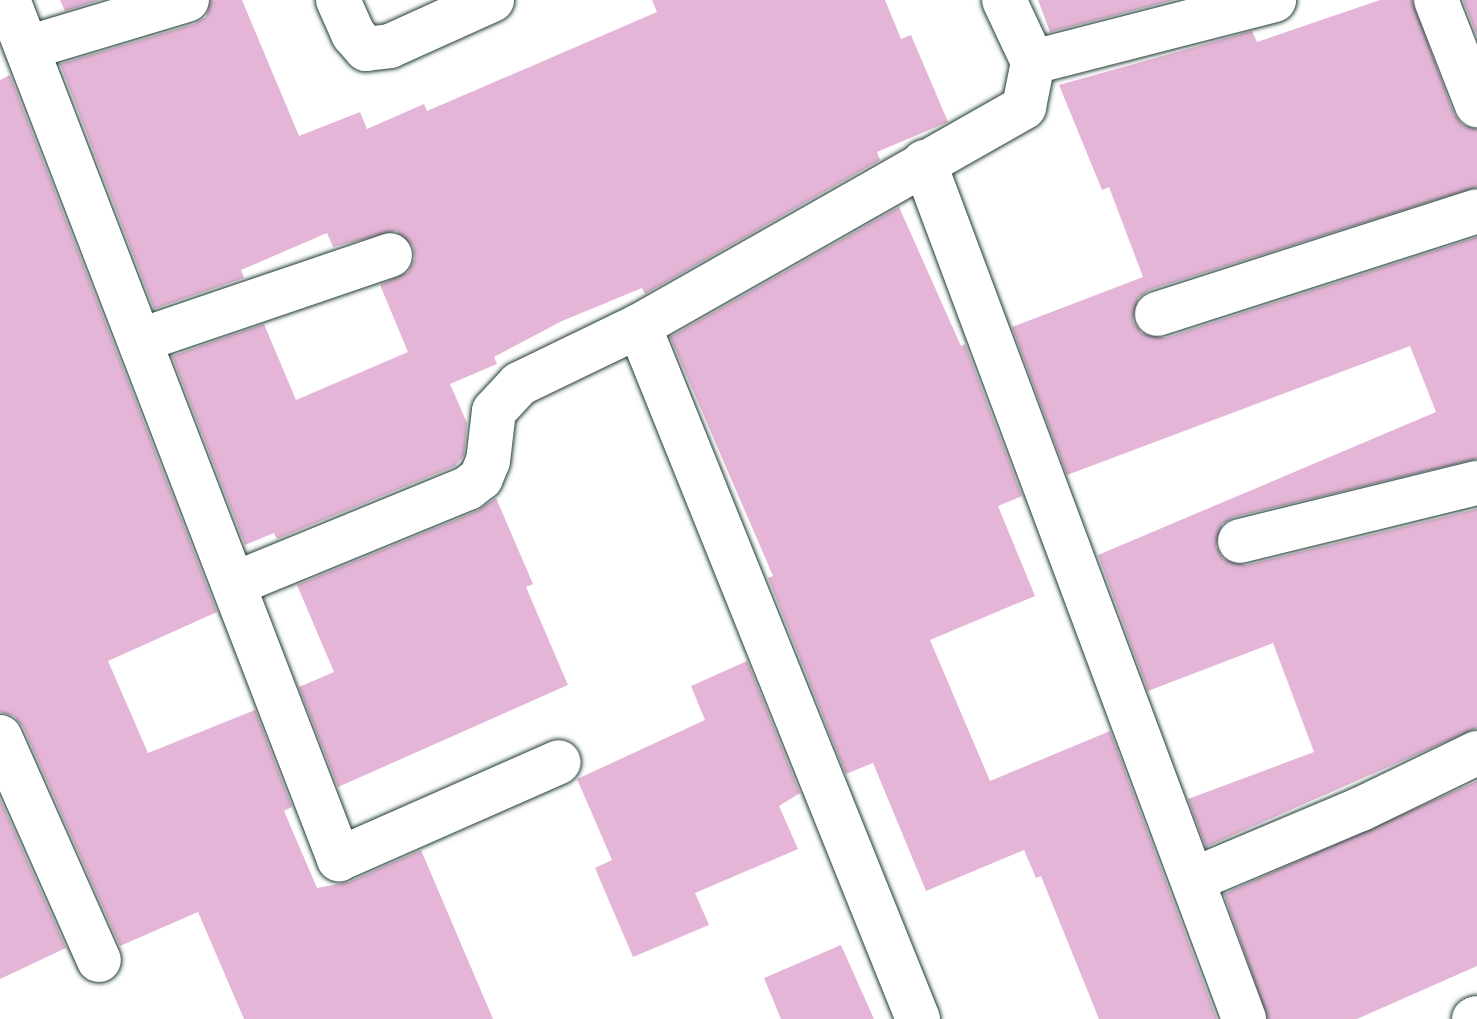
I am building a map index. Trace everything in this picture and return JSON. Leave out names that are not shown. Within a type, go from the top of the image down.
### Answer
[{"type":"street","points":[[8,0],[339,859],[559,762]]},
{"type":"street","points":[[27,48],[187,0]]},
{"type":"street","points":[[338,0],[353,34],[366,49],[390,46],[492,0]]},
{"type":"street","points":[[234,584],[468,488],[481,478],[494,411],[504,396],[639,326],[1024,107],[1033,62],[1004,0]]},
{"type":"street","points":[[1033,62],[1274,0]]},
{"type":"street","points":[[1436,0],[1477,105]]},
{"type":"street","points":[[924,162],[1195,879],[1244,1019]]},
{"type":"street","points":[[1157,314],[1477,211]]},
{"type":"street","points":[[141,340],[390,255]]},
{"type":"street","points":[[639,326],[918,1019]]},
{"type":"street","points":[[1240,541],[1477,483]]},
{"type":"street","points":[[0,737],[99,960]]},
{"type":"street","points":[[1195,879],[1361,809],[1477,753]]},
{"type":"building","points":[[60,0],[100,0],[65,11]]},
{"type":"building","points":[[211,0],[242,0],[299,136],[360,112],[367,129],[424,104],[427,111],[657,12],[652,0],[885,0],[901,39],[911,35],[948,122],[877,152],[880,160],[645,294],[642,288],[562,321],[494,357],[497,364],[450,384],[467,423],[464,455],[455,466],[277,539],[274,533],[245,545],[172,356],[264,324],[296,400],[408,352],[380,285],[408,272],[415,259],[413,246],[396,231],[333,247],[327,233],[241,270],[244,278],[154,309],[60,64],[194,24],[206,17]]},
{"type":"building","points":[[1038,0],[1174,0],[1050,32]]},
{"type":"building","points":[[1380,0],[1412,0],[1454,114],[1462,125],[1477,129],[1477,187],[1149,290],[1138,298],[1133,321],[1141,333],[1165,338],[1477,237],[1477,459],[1234,517],[1222,524],[1216,546],[1223,559],[1246,565],[1477,509],[1477,728],[1206,847],[1188,799],[1314,752],[1273,643],[1148,691],[1098,555],[1436,412],[1410,346],[1067,475],[1012,327],[1143,277],[1109,187],[1102,190],[1059,85],[1252,31],[1257,42]]},
{"type":"building","points":[[1463,0],[1477,0],[1477,36]]},
{"type":"building","points":[[10,75],[217,612],[108,661],[148,753],[255,710],[292,807],[284,811],[317,888],[349,882],[421,850],[493,1019],[244,1019],[198,912],[120,946],[23,727],[14,716],[0,712],[0,80]]},
{"type":"building","points":[[899,207],[961,346],[965,344],[1022,496],[998,506],[1035,596],[930,640],[990,781],[1110,731],[1217,1019],[1099,1019],[1041,876],[1036,878],[1024,850],[926,891],[873,763],[846,774],[768,578],[773,576],[670,337]]},
{"type":"building","points":[[496,498],[533,584],[526,587],[568,685],[338,787],[299,687],[334,672],[297,585],[477,511]]},
{"type":"building","points":[[747,661],[800,793],[779,806],[798,849],[695,893],[709,925],[633,957],[595,868],[612,860],[577,779],[705,720],[691,686]]},
{"type":"building","points":[[1477,781],[1477,966],[1357,1019],[1268,1019],[1224,894]]},
{"type":"building","points":[[0,799],[66,948],[0,979]]},
{"type":"building","points":[[841,945],[874,1019],[781,1019],[764,978]]}]
